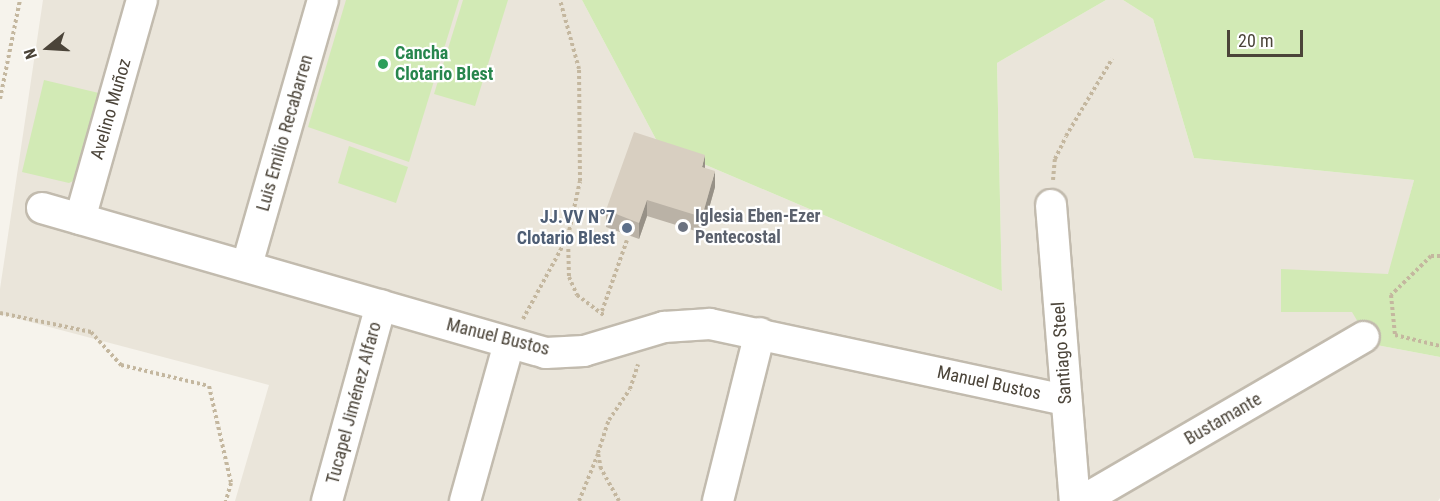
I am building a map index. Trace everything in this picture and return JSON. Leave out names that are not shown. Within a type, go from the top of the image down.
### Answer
[{"type":"street","name":"Avelino Muñoz","points":[[80,219],[142,0]]},
{"type":"street","name":"Luis Emilio Recabarren","points":[[247,265],[323,0]]},
{"type":"street","name":"Santiago Steel","points":[[1051,205],[1075,501]]},
{"type":"street","name":"Manuel Bustos","points":[[42,208],[546,352],[566,353],[604,347],[643,332],[687,324],[710,324],[1066,400]]},
{"type":"street","name":"Tucapel Jiménez Alfaro","points":[[327,501],[381,305]]},
{"type":"street","points":[[718,501],[760,333]]},
{"type":"street","name":"Bustamante","points":[[1082,501],[1364,337]]},
{"type":"street","points":[[465,501],[509,343]]},
{"type":"path","points":[[0,99],[20,0]]},
{"type":"path","points":[[560,0],[579,69],[580,181],[568,236],[569,277],[577,295],[602,311],[639,363],[630,389],[609,420],[579,501]]},
{"type":"path","points":[[1051,205],[1054,159],[1112,59]]},
{"type":"path","points":[[509,343],[568,236]]},
{"type":"path","points":[[602,311],[627,240]]},
{"type":"path","points":[[1440,256],[1431,256],[1391,295],[1395,335],[1440,346]]},
{"type":"path","points":[[0,313],[91,332],[121,364],[209,386],[231,483],[226,501]]},
{"type":"path","points":[[598,453],[601,469],[619,501]]},
{"type":"shaded area","points":[[43,0],[582,0],[659,145],[1002,291],[997,63],[1106,0],[1123,0],[1153,19],[1194,158],[1414,180],[1371,344],[1440,357],[1440,498],[1438,501],[235,501],[269,385],[0,314],[0,289]]},
{"type":"green space","name":"Cancha Clotario Blest","points":[[346,0],[459,0],[409,162],[308,127]]},
{"type":"green space","points":[[463,0],[508,0],[475,106],[434,94]]},
{"type":"green space","points":[[582,0],[1106,0],[997,63],[1002,291],[659,145]]},
{"type":"green space","points":[[1123,0],[1440,0],[1440,357],[1371,344],[1352,312],[1281,312],[1281,269],[1388,274],[1414,180],[1194,158],[1153,19]]},
{"type":"green space","points":[[44,80],[103,94],[84,176],[69,183],[22,172]]},
{"type":"green space","points":[[349,146],[408,167],[396,203],[338,183]]},
{"type":"building","points":[[634,132],[705,155],[702,167],[715,171],[702,217],[647,200],[639,223],[606,210]]},
{"type":"place","name":"Cancha Clotario Blest","points":[[383,64]]},
{"type":"place","name":"Iglesia Eben-Ezer Pentecostal","points":[[683,227]]},
{"type":"place","name":"JJ.VV N°7 Clotario Blest","points":[[627,228]]}]
